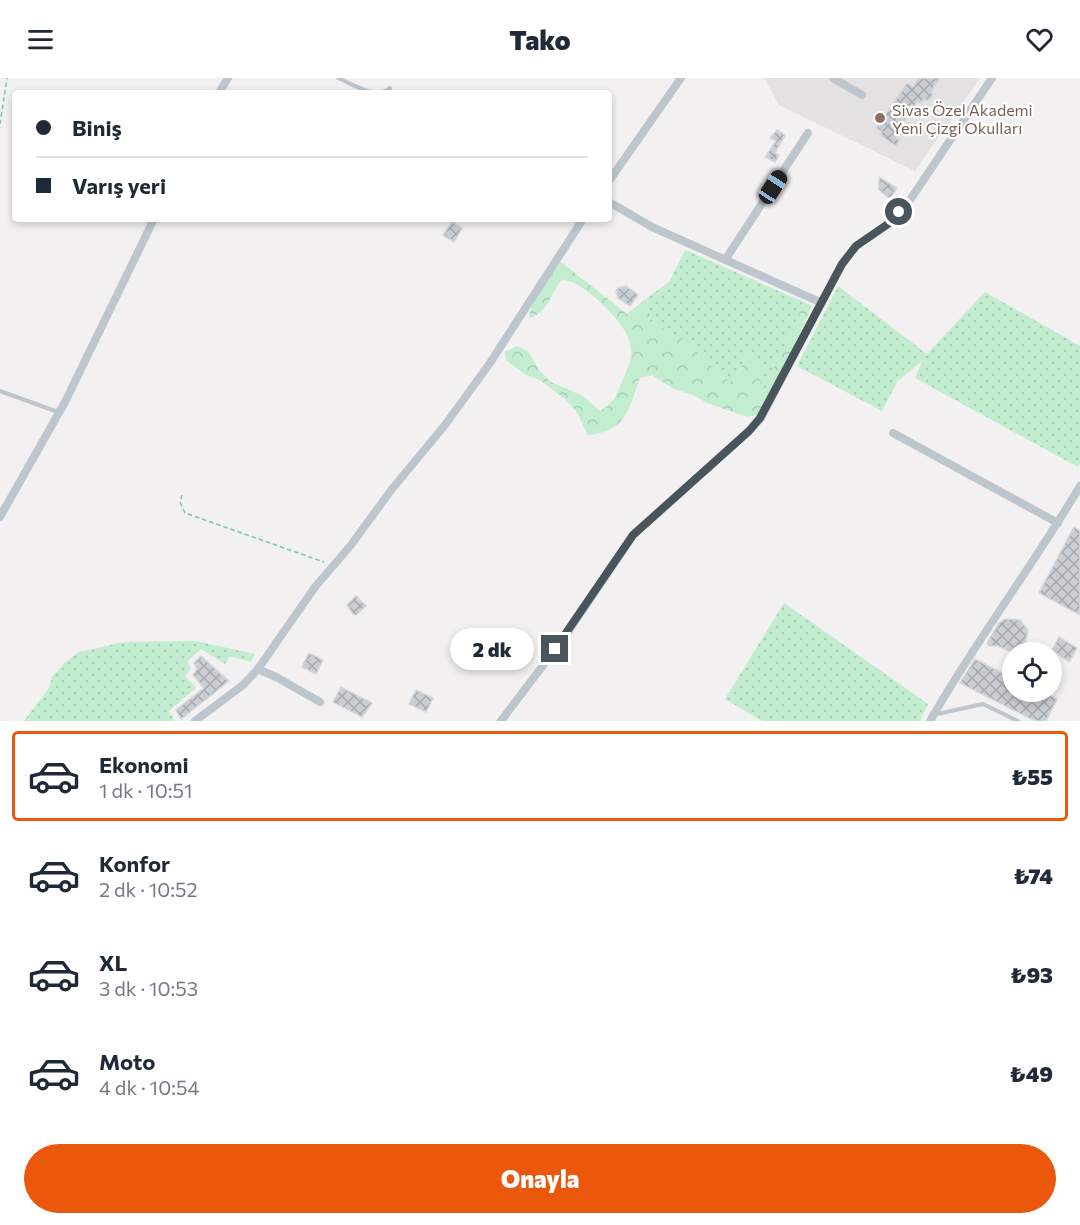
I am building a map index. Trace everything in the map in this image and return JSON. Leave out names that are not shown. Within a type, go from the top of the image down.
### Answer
[{"type":"street","points":[[612,177],[681,78]]},
{"type":"street","points":[[833,78],[862,95]]},
{"type":"street","points":[[501,721],[566,635],[633,535],[716,462],[760,418],[842,264],[856,246],[888,224],[910,200],[992,78]]},
{"type":"street","points":[[725,260],[808,133]]},
{"type":"street","points":[[612,204],[652,226],[822,303]]},
{"type":"street","points":[[0,517],[59,413],[153,222]]},
{"type":"street","points":[[195,721],[243,685],[258,669],[315,587],[351,545],[484,372],[581,222]]},
{"type":"street","points":[[893,432],[1058,524]]},
{"type":"street","points":[[932,718],[974,649],[1058,524],[1080,486]]},
{"type":"street","points":[[258,669],[320,702]]},
{"type":"lane","points":[[339,78],[368,90]]},
{"type":"lane","points":[[0,390],[59,413]]},
{"type":"lane","points":[[932,718],[983,704],[1018,721]]},
{"type":"path","points":[[0,124],[7,78]]},
{"type":"path","points":[[182,495],[180,502],[185,513],[333,566]]},
{"type":"shaded area","name":"Sivas Özel Akademi Yeni Çizgi Okulları","points":[[764,78],[980,78],[915,171],[779,105]]},
{"type":"green space","points":[[685,250],[804,302],[765,389],[745,354],[741,368],[730,382],[683,340],[650,321],[647,298],[669,282]]},
{"type":"green space","points":[[561,262],[627,314],[647,298],[650,321],[683,340],[730,382],[741,368],[745,353],[761,368],[759,378],[765,389],[804,302],[812,306],[792,351],[757,415],[747,417],[707,403],[693,395],[674,389],[652,375],[640,378],[629,409],[618,424],[601,433],[588,435],[576,411],[565,399],[540,380],[526,375],[506,360],[505,352],[517,346],[528,351],[540,371],[551,382],[583,396],[600,411],[617,394],[630,360],[629,340],[615,318],[585,289],[567,280],[562,280],[541,311],[529,319],[540,289]]},
{"type":"green space","points":[[838,286],[927,354],[985,292],[1080,346],[1080,464],[1078,467],[915,378],[923,360],[897,382],[882,411],[797,366]]},
{"type":"green space","points":[[784,603],[928,704],[920,721],[762,721],[725,699]]},
{"type":"green space","points":[[195,641],[255,654],[251,662],[230,656],[225,664],[201,649],[187,662],[191,668],[185,676],[196,688],[169,711],[175,721],[24,721],[49,688],[52,677],[65,662],[79,652],[124,642]]},
{"type":"building","points":[[919,78],[940,78],[928,101],[924,99],[921,103],[918,101],[897,132],[900,134],[897,138],[900,140],[896,146],[880,135],[882,132],[876,128],[907,83],[913,87]]},
{"type":"building","points":[[777,130],[785,135],[775,153],[779,155],[775,162],[765,157],[776,141],[770,138]]},
{"type":"building","points":[[879,177],[897,188],[890,199],[879,190]]},
{"type":"building","points":[[452,222],[462,228],[454,242],[443,235]]},
{"type":"building","points":[[626,286],[638,295],[630,306],[618,298],[616,291]]},
{"type":"building","points":[[1074,527],[1080,531],[1080,615],[1039,593]]},
{"type":"building","points":[[356,596],[366,606],[356,615],[347,605]]},
{"type":"building","points":[[1005,619],[1020,620],[1028,630],[1026,641],[1002,642],[1002,648],[989,646],[987,643],[999,623]]},
{"type":"building","points":[[1059,637],[1077,648],[1069,662],[1062,657],[1062,642],[1056,642]]},
{"type":"building","points":[[309,653],[323,660],[316,674],[302,667]]},
{"type":"building","points":[[201,656],[229,681],[181,719],[176,710],[204,688],[193,675],[197,669],[194,663]]},
{"type":"building","points":[[975,659],[1002,673],[1002,702],[1056,702],[1046,721],[1035,721],[960,683]]},
{"type":"building","points":[[341,687],[372,703],[362,717],[333,702]]},
{"type":"building","points":[[416,690],[433,698],[426,712],[409,704]]},
{"type":"place","name":"Sivas Özel Akademi Yeni Çizgi Okulları","points":[[880,118]]},
{"type":"route","points":[[555,649],[633,535],[749,431],[760,418],[842,264],[856,246],[888,224],[899,212]]}]
